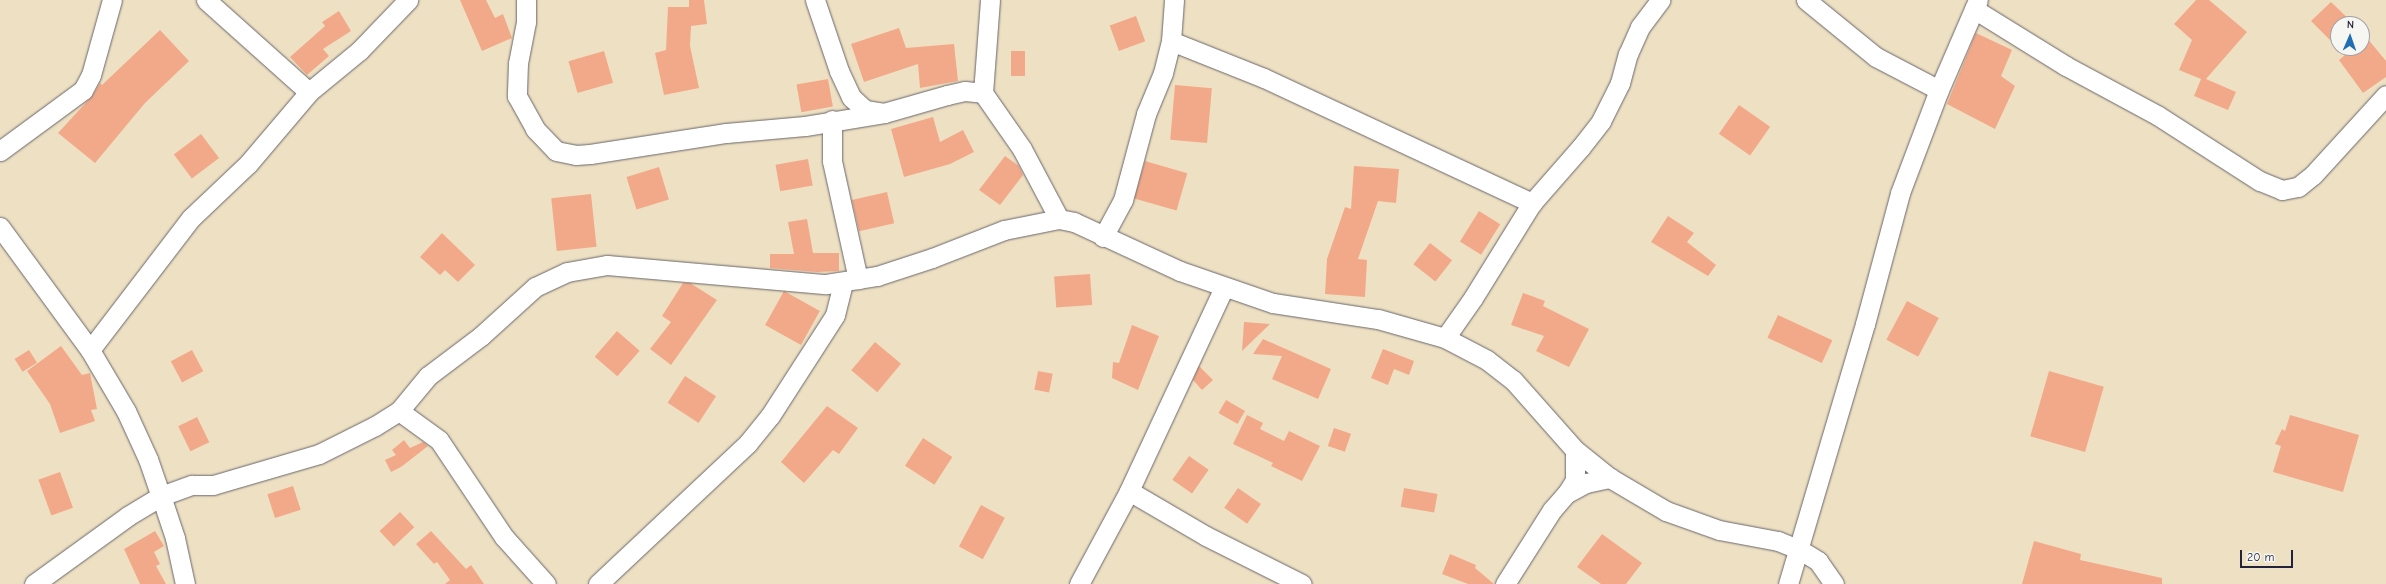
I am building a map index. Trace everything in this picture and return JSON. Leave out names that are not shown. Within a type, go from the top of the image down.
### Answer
[{"type":"street","points":[[0,151],[83,90],[91,75],[112,0]]},
{"type":"street","points":[[206,0],[310,92]]},
{"type":"street","points":[[90,350],[191,218],[248,164],[310,92],[359,51],[408,0]]},
{"type":"street","points":[[526,0],[526,22],[518,63],[517,96],[535,129],[556,152],[576,155],[590,154],[884,113],[947,94],[965,91],[983,93]]},
{"type":"street","points":[[815,0],[839,70],[851,97],[865,110],[884,113]]},
{"type":"street","points":[[990,0],[983,93],[1022,149],[1059,219]]},
{"type":"street","points":[[1104,237],[1123,200],[1146,114],[1163,73],[1171,41],[1174,0]]},
{"type":"street","points":[[1445,338],[1474,298],[1532,203],[1581,147],[1601,121],[1620,83],[1628,54],[1640,27],[1660,0]]},
{"type":"street","points":[[1806,0],[1876,57],[1939,90]]},
{"type":"street","points":[[1788,584],[1800,550],[1900,193],[1939,90],[1976,4],[2066,66],[2157,115],[2260,181],[2282,190],[2298,187],[2313,175],[2386,95]]},
{"type":"street","points":[[1171,41],[1264,78],[1532,203]]},
{"type":"street","points":[[598,584],[748,443],[770,416],[835,315],[851,281],[832,161],[832,120]]},
{"type":"street","points":[[34,584],[128,516],[161,496],[192,485],[214,485],[319,454],[399,411],[428,376],[481,336],[529,292],[567,272],[607,265],[691,270],[793,283],[851,281],[932,258],[1004,230],[1059,219],[1074,222],[1180,272],[1273,303],[1378,319],[1445,338],[1487,360],[1513,380],[1575,450],[1610,478],[1666,511],[1719,530],[1778,541],[1800,550],[1818,561],[1834,584]]},
{"type":"street","points":[[0,227],[90,350],[126,411],[148,459],[161,496],[175,538],[185,584]]},
{"type":"street","points":[[1079,584],[1129,491],[1224,287]]},
{"type":"street","points":[[399,411],[439,440],[504,537],[546,584]]},
{"type":"street","points":[[1505,584],[1552,510],[1567,493],[1575,480],[1575,450]]},
{"type":"street","points":[[1567,493],[1586,483],[1610,478]]},
{"type":"street","points":[[1129,491],[1206,536],[1302,584]]},
{"type":"building","points":[[460,0],[486,0],[495,18],[503,14],[512,38],[482,51]]},
{"type":"building","points":[[689,0],[704,0],[707,24],[691,26],[690,46],[699,88],[664,95],[655,53],[666,50],[668,7],[689,7]]},
{"type":"building","points":[[2196,0],[2209,0],[2247,32],[2206,79],[2236,92],[2228,110],[2194,96],[2201,79],[2179,70],[2192,40],[2174,24]]},
{"type":"building","points":[[2331,2],[2346,16],[2330,16],[2330,40],[2311,21]]},
{"type":"building","points":[[339,11],[351,31],[323,49],[329,56],[307,75],[290,57],[325,26],[322,22]]},
{"type":"building","points":[[1136,16],[1145,41],[1119,51],[1110,26]]},
{"type":"building","points":[[899,28],[906,48],[954,44],[958,81],[920,88],[918,64],[864,82],[851,44]]},
{"type":"building","points":[[160,30],[189,61],[145,103],[95,163],[58,133],[93,95],[100,83],[102,85]]},
{"type":"building","points":[[1976,33],[2012,50],[2001,76],[2015,86],[1995,129],[1947,104]]},
{"type":"building","points":[[2370,42],[2386,61],[2386,77],[2363,93],[2339,60],[2344,56],[2370,56]]},
{"type":"building","points":[[604,51],[613,83],[578,93],[568,61]]},
{"type":"building","points":[[1011,51],[1025,51],[1025,76],[1011,76]]},
{"type":"building","points":[[828,79],[833,107],[801,112],[796,85]]},
{"type":"building","points":[[1175,85],[1212,88],[1207,143],[1170,140]]},
{"type":"building","points":[[1739,105],[1770,127],[1750,155],[1719,134]]},
{"type":"building","points":[[933,117],[940,142],[963,130],[974,152],[950,164],[904,177],[891,129]]},
{"type":"building","points":[[201,134],[219,158],[192,178],[174,154]]},
{"type":"building","points":[[1005,156],[1019,166],[1023,175],[1000,205],[979,190]]},
{"type":"building","points":[[808,159],[813,186],[780,191],[776,165]]},
{"type":"building","points":[[1145,161],[1187,173],[1177,211],[1134,198]]},
{"type":"building","points":[[1354,166],[1399,169],[1396,203],[1378,201],[1358,259],[1367,260],[1365,297],[1325,294],[1327,259],[1345,207],[1351,209]]},
{"type":"building","points":[[659,167],[669,200],[636,209],[626,177]]},
{"type":"building","points":[[887,192],[894,223],[859,231],[852,200]]},
{"type":"building","points":[[591,194],[597,247],[557,251],[551,198]]},
{"type":"building","points":[[1479,211],[1500,224],[1481,255],[1460,242]]},
{"type":"building","points":[[1668,216],[1694,233],[1687,242],[1716,265],[1708,276],[1651,242]]},
{"type":"building","points":[[807,219],[813,253],[839,253],[839,271],[817,272],[770,268],[770,254],[794,254],[788,222]]},
{"type":"building","points":[[442,233],[475,265],[458,282],[445,270],[440,275],[420,257]]},
{"type":"building","points":[[1430,243],[1452,260],[1435,282],[1413,264]]},
{"type":"building","points":[[1090,274],[1092,305],[1056,307],[1054,277]]},
{"type":"building","points":[[683,283],[690,283],[717,300],[671,365],[650,349],[671,322],[662,316]]},
{"type":"building","points":[[784,291],[820,311],[801,345],[765,325]]},
{"type":"building","points":[[1523,293],[1545,301],[1543,306],[1589,329],[1569,367],[1536,351],[1544,336],[1511,325]]},
{"type":"building","points":[[1907,301],[1939,318],[1918,357],[1886,340]]},
{"type":"building","points":[[1778,315],[1832,340],[1822,363],[1767,338]]},
{"type":"building","points":[[1244,322],[1270,324],[1242,351]]},
{"type":"building","points":[[1132,325],[1159,336],[1138,390],[1112,378],[1113,362],[1119,363]]},
{"type":"building","points":[[617,331],[640,351],[617,376],[595,357]]},
{"type":"building","points":[[1263,339],[1331,369],[1318,399],[1272,379],[1282,356],[1253,354]]},
{"type":"building","points":[[875,342],[901,364],[877,392],[851,370]]},
{"type":"building","points":[[61,346],[82,375],[90,373],[97,409],[91,410],[95,421],[60,433],[50,404],[27,371]]},
{"type":"building","points":[[1383,349],[1414,361],[1409,375],[1394,369],[1388,385],[1371,378]]},
{"type":"building","points":[[29,350],[37,363],[23,372],[15,359]]},
{"type":"building","points":[[192,350],[203,371],[182,382],[171,361]]},
{"type":"building","points":[[1199,366],[1213,380],[1202,390],[1193,380]]},
{"type":"building","points":[[1038,371],[1053,374],[1049,393],[1034,390]]},
{"type":"building","points":[[2049,371],[2104,387],[2085,452],[2030,436]]},
{"type":"building","points":[[685,376],[716,396],[699,423],[668,403]]},
{"type":"building","points":[[1226,400],[1245,411],[1238,424],[1218,413]]},
{"type":"building","points":[[827,406],[858,428],[839,454],[833,450],[804,483],[781,462]]},
{"type":"building","points":[[1247,415],[1263,423],[1260,429],[1284,441],[1289,431],[1320,446],[1302,481],[1271,466],[1273,463],[1233,444]]},
{"type":"building","points":[[2290,415],[2359,435],[2343,492],[2273,472],[2281,446],[2275,444],[2282,429],[2285,431]]},
{"type":"building","points":[[197,417],[209,442],[190,451],[178,426]]},
{"type":"building","points":[[1334,428],[1351,434],[1345,452],[1328,446]]},
{"type":"building","points":[[923,438],[952,457],[934,485],[905,466]]},
{"type":"building","points":[[404,440],[410,448],[423,442],[428,446],[401,467],[391,472],[385,460],[396,455],[392,450]]},
{"type":"building","points":[[1189,456],[1209,470],[1192,494],[1172,480]]},
{"type":"building","points":[[60,472],[73,508],[51,516],[38,480]]},
{"type":"building","points":[[293,486],[301,510],[275,518],[267,494]]},
{"type":"building","points":[[1238,488],[1261,504],[1247,524],[1224,508]]},
{"type":"building","points":[[1404,488],[1437,494],[1434,513],[1401,507]]},
{"type":"building","points":[[981,505],[1005,518],[983,559],[959,546]]},
{"type":"building","points":[[400,512],[414,527],[394,546],[380,531]]},
{"type":"building","points":[[155,531],[164,546],[154,552],[160,564],[156,566],[166,584],[140,584],[124,549]]},
{"type":"building","points":[[431,531],[466,569],[471,565],[484,584],[445,584],[450,580],[437,562],[434,564],[416,544]]},
{"type":"building","points":[[1602,534],[1642,563],[1626,584],[1601,584],[1577,567]]},
{"type":"building","points":[[2034,541],[2081,554],[2080,560],[2162,578],[2162,584],[2022,584]]},
{"type":"building","points":[[1450,554],[1476,565],[1475,568],[1494,584],[1468,584],[1442,574]]}]
